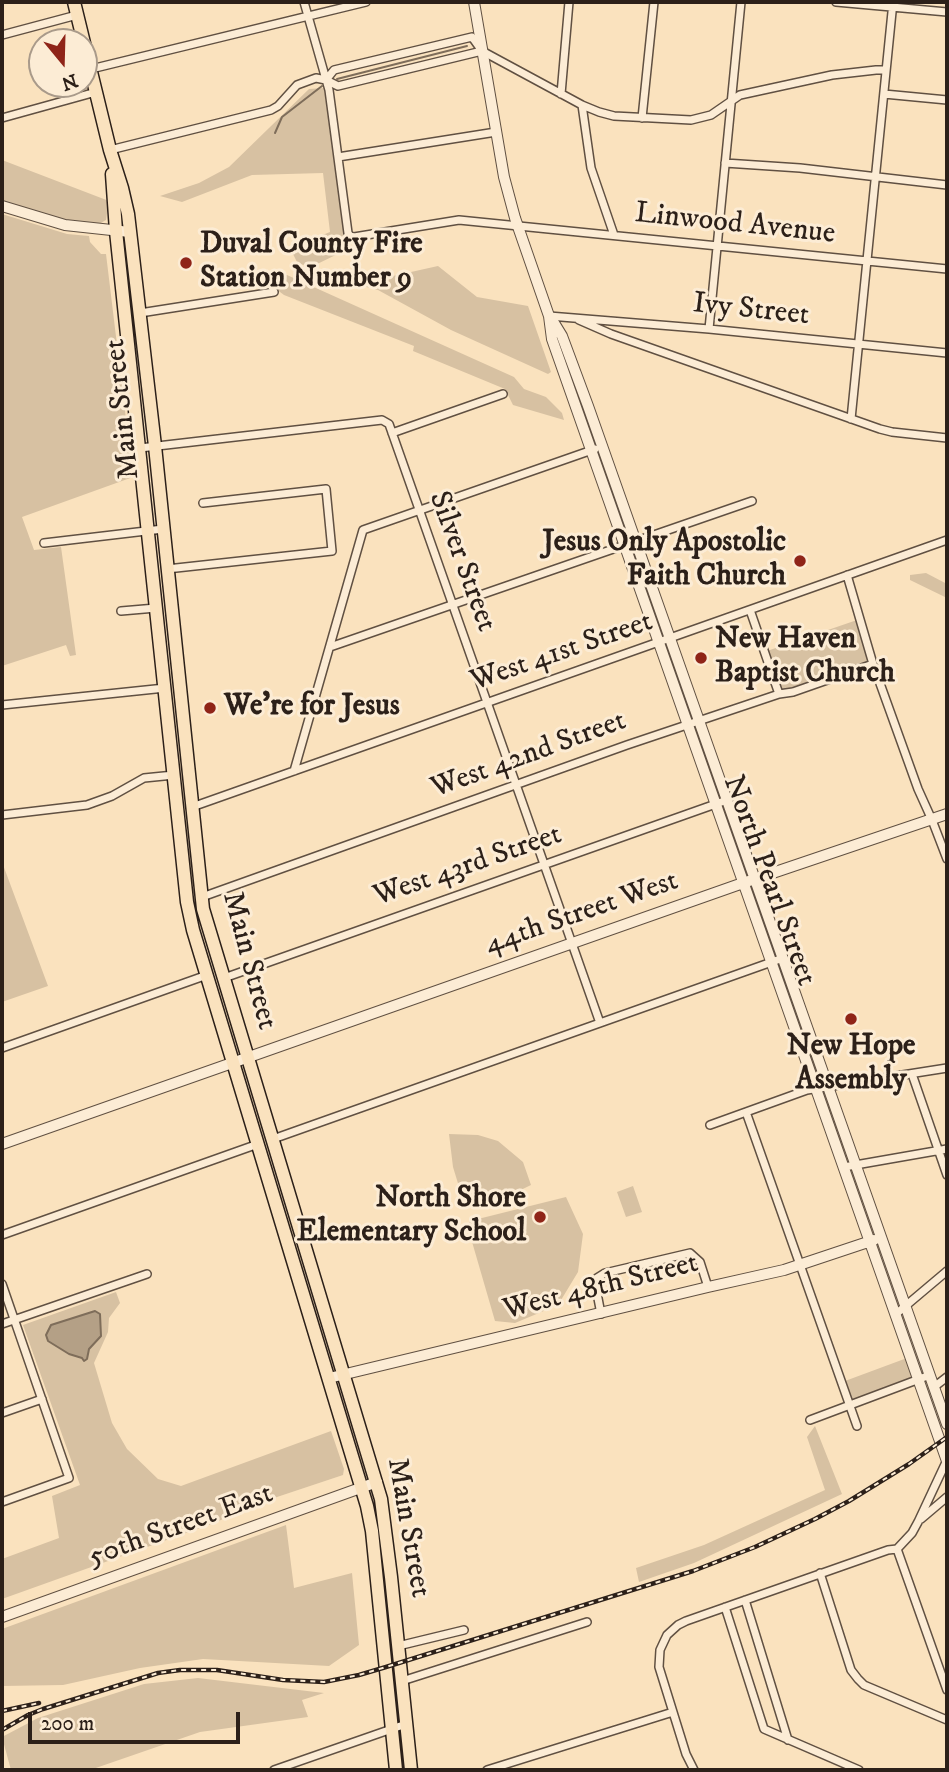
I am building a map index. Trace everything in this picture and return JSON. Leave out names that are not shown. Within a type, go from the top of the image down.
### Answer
[{"type":"main road","name":"Main Street","points":[[74,2],[81,28]]},
{"type":"main road","name":"Main Street","points":[[97,98],[122,188],[130,232],[207,926],[382,1499],[411,1770]]},
{"type":"main road","name":"Main Street","points":[[110,149],[116,231],[187,902],[193,930],[363,1488],[372,1531],[396,1770]]},
{"type":"main road","points":[[167,708],[177,747],[184,799],[192,808]]},
{"type":"street","points":[[304,2],[329,90],[338,157],[496,132]]},
{"type":"street","points":[[98,67],[366,2]]},
{"type":"street","name":"North Pearl Street","points":[[474,2],[505,177],[517,226],[549,316],[552,339],[947,1461]]},
{"type":"street","points":[[561,94],[569,2]]},
{"type":"street","points":[[642,118],[654,2]]},
{"type":"street","points":[[709,329],[741,2]]},
{"type":"street","points":[[836,2],[947,12]]},
{"type":"street","points":[[851,419],[892,5]]},
{"type":"street","points":[[2,35],[78,15]]},
{"type":"street","points":[[326,80],[334,70],[472,37],[482,51],[599,112],[614,116],[691,120],[712,115],[740,95],[832,75],[886,70]]},
{"type":"street","points":[[110,149],[271,110],[298,85],[316,78],[338,86],[482,51]]},
{"type":"street","points":[[884,94],[947,100]]},
{"type":"street","points":[[2,118],[74,98]]},
{"type":"street","points":[[582,105],[591,168],[614,235]]},
{"type":"street","name":"Linwood Avenue","points":[[338,157],[348,233],[354,237],[452,220],[947,269]]},
{"type":"street","points":[[725,163],[800,168],[947,185]]},
{"type":"street","points":[[2,206],[65,225],[130,232]]},
{"type":"street","points":[[140,313],[274,292]]},
{"type":"street","name":"North Pearl Street","points":[[549,316],[562,336],[602,447],[947,1424]]},
{"type":"street","name":"Ivy Street","points":[[549,316],[947,353]]},
{"type":"street","points":[[572,317],[611,334],[851,419],[892,432],[947,438]]},
{"type":"street","points":[[140,448],[382,420],[389,424],[392,433],[503,394]]},
{"type":"street","name":"Silver Street","points":[[392,433],[600,1023]]},
{"type":"street","points":[[294,771],[363,530],[602,447]]},
{"type":"street","points":[[167,569],[332,551],[326,489],[203,503]]},
{"type":"street","points":[[330,647],[752,501]]},
{"type":"street","points":[[44,542],[163,528]]},
{"type":"street","name":"West 41st Street","points":[[192,808],[947,540]]},
{"type":"street","points":[[847,575],[873,664],[918,789],[947,859]]},
{"type":"street","points":[[121,611],[156,608]]},
{"type":"street","points":[[750,610],[779,694]]},
{"type":"street","name":"West 42nd Street","points":[[202,897],[687,725],[873,664]]},
{"type":"street","points":[[2,705],[165,688]]},
{"type":"street","points":[[2,815],[87,805],[102,801],[144,778],[174,775]]},
{"type":"street","name":"West 43rd Street","points":[[224,978],[727,800]]},
{"type":"street","name":"44th Street West","points":[[2,1144],[743,883],[947,814]]},
{"type":"street","points":[[272,1139],[783,958]]},
{"type":"street","points":[[2,1048],[207,975]]},
{"type":"street","points":[[710,1125],[807,1090],[947,1068]]},
{"type":"street","points":[[912,1074],[943,1150],[947,1175]]},
{"type":"street","points":[[746,1112],[857,1426]]},
{"type":"street","points":[[2,1234],[258,1144]]},
{"type":"street","points":[[844,1167],[943,1150]]},
{"type":"street","name":"West 48th Street","points":[[329,1378],[801,1266],[881,1238]]},
{"type":"street","points":[[601,1314],[596,1288],[597,1278],[605,1273],[690,1253],[700,1262],[708,1287]]},
{"type":"street","points":[[896,1314],[947,1272]]},
{"type":"street","points":[[2,1324],[147,1274]]},
{"type":"street","points":[[2,1284],[69,1478],[2,1502]]},
{"type":"street","points":[[810,1420],[930,1376]]},
{"type":"street","points":[[934,1388],[947,1377]]},
{"type":"street","points":[[2,1413],[42,1399]]},
{"type":"street","points":[[694,1770],[686,1754],[659,1667],[660,1650],[671,1630],[686,1621],[820,1573],[898,1549],[912,1533],[947,1461]]},
{"type":"street","name":"50th Street East","points":[[2,1617],[377,1482]]},
{"type":"street","points":[[918,1522],[947,1497]]},
{"type":"street","points":[[898,1549],[947,1690]]},
{"type":"street","points":[[820,1573],[851,1670],[858,1679],[864,1685],[947,1720]]},
{"type":"street","points":[[745,1600],[788,1740]]},
{"type":"street","points":[[725,1607],[762,1725],[768,1731],[859,1770]]},
{"type":"street","points":[[402,1681],[587,1622]]},
{"type":"street","points":[[398,1646],[464,1630]]},
{"type":"street","points":[[487,1770],[673,1712]]},
{"type":"street","points":[[274,1770],[406,1724]]},
{"type":"shaded area","points":[[324,88],[346,250],[313,266],[298,264],[290,248],[330,232],[323,173],[252,175],[182,202],[160,196],[199,183],[229,167],[309,89]]},
{"type":"shaded area","points":[[2,160],[109,201],[106,220],[99,224],[78,224],[2,201]]},
{"type":"shaded area","points":[[2,214],[67,234],[89,236],[90,242],[101,254],[106,254],[133,477],[22,517],[34,550],[61,547],[76,655],[70,656],[66,645],[2,666]]},
{"type":"shaded area","points":[[438,266],[477,297],[528,306],[551,372],[548,374],[451,330],[378,290],[336,279],[342,273],[393,276]]},
{"type":"shaded area","points":[[278,271],[514,377],[524,389],[546,397],[562,413],[564,420],[513,405],[505,389],[413,351],[414,346],[284,295],[268,283]]},
{"type":"shaded area","points":[[926,573],[947,584],[947,598],[910,580],[910,575]]},
{"type":"shaded area","points":[[857,620],[870,661],[783,691],[767,651]]},
{"type":"shaded area","points":[[2,862],[48,986],[2,1002]]},
{"type":"shaded area","points":[[449,1134],[478,1135],[498,1141],[523,1162],[531,1185],[500,1200],[468,1206],[464,1203],[453,1167]]},
{"type":"shaded area","points":[[633,1186],[642,1212],[626,1217],[617,1192]]},
{"type":"shaded area","points":[[566,1197],[583,1234],[578,1272],[558,1305],[515,1323],[495,1321],[468,1228],[470,1221]]},
{"type":"shaded area","points":[[116,1292],[120,1303],[109,1318],[108,1332],[94,1363],[112,1423],[127,1449],[158,1479],[181,1486],[331,1431],[344,1469],[343,1475],[244,1508],[217,1522],[2,1599],[2,1559],[59,1538],[52,1496],[80,1485],[23,1325]]},
{"type":"shaded area","points":[[95,1311],[100,1314],[101,1336],[89,1349],[84,1361],[48,1341],[46,1335],[51,1325]]},
{"type":"shaded area","points":[[907,1358],[914,1378],[852,1401],[845,1381]]},
{"type":"shaded area","points":[[815,1426],[842,1494],[694,1563],[639,1582],[636,1568],[704,1545],[825,1490],[807,1437]]},
{"type":"shaded area","points":[[286,1525],[294,1588],[352,1573],[359,1645],[329,1666],[203,1659],[140,1668],[63,1685],[2,1686],[2,1629]]},
{"type":"shaded area","points":[[198,1678],[324,1693],[302,1700],[308,1717],[200,1732],[90,1770],[11,1770],[2,1737],[38,1718],[144,1684]]},
{"type":"waterway","points":[[337,79],[467,46]]},
{"type":"waterway","points":[[275,133],[282,117],[322,86]]},
{"type":"railway","points":[[2,1730],[43,1709],[158,1673],[217,1670],[283,1680],[324,1682],[386,1667],[693,1571],[755,1547],[849,1501],[947,1437]]},
{"type":"railway","points":[[2,1711],[39,1703]]},
{"type":"place","name":"Duval County Fire Station Number 9","points":[[186,263]]},
{"type":"place","name":"Jesus Only Apostolic Faith Church","points":[[800,561]]},
{"type":"place","name":"New Haven Baptist Church","points":[[701,658]]},
{"type":"place","name":"We're for Jesus","points":[[210,708]]},
{"type":"place","name":"New Hope Assembly","points":[[851,1019]]},
{"type":"place","name":"North Shore Elementary School","points":[[540,1217]]}]
